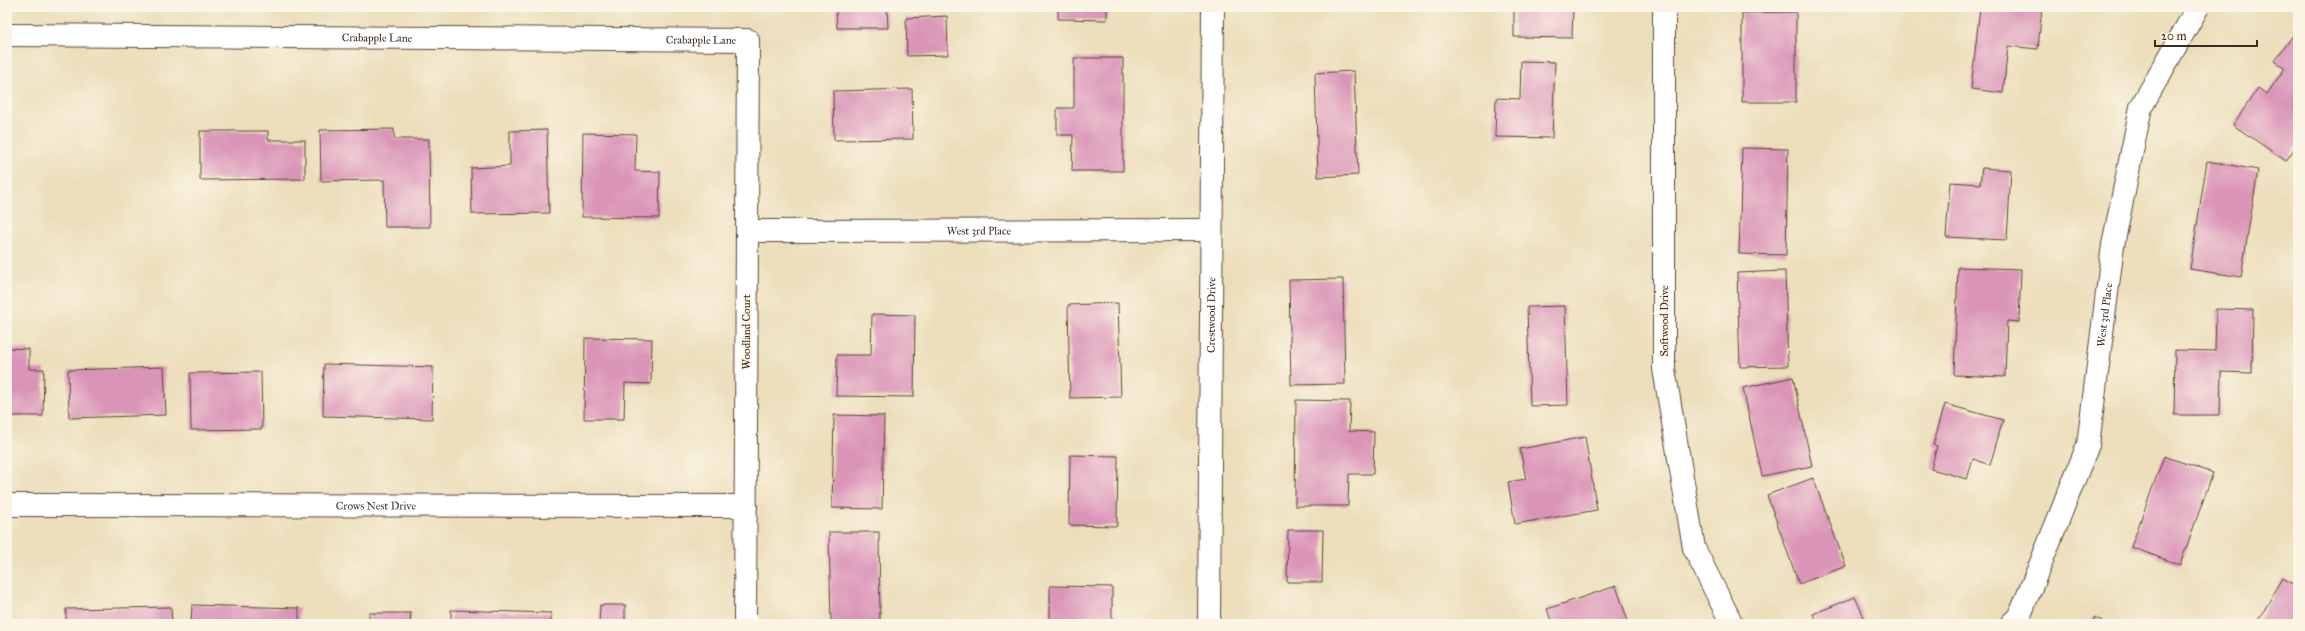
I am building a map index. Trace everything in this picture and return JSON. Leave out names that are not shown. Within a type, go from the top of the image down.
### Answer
[{"type":"street","name":"Crestwood Drive","points":[[1209,624],[1213,7]]},
{"type":"street","name":"Softwood Drive","points":[[1664,7],[1664,370],[1694,548],[1732,624]]},
{"type":"street","name":"West 3rd Place","points":[[2011,624],[2020,615],[2088,445],[2113,245],[2141,107],[2198,7]]},
{"type":"street","name":"Crabapple Lane","points":[[7,35],[748,40]]},
{"type":"street","name":"Woodland Court","points":[[745,624],[748,40]]},
{"type":"street","name":"West 3rd Place","points":[[747,231],[1212,230]]},
{"type":"street","name":"Crows Nest Drive","points":[[7,505],[746,506]]},
{"type":"building","points":[[836,7],[887,7],[888,28],[837,28]]},
{"type":"building","points":[[1058,7],[1107,7],[1107,20],[1058,19]]},
{"type":"building","points":[[1514,7],[1573,7],[1572,38],[1514,37]]},
{"type":"building","points":[[1980,7],[2042,7],[2038,49],[2008,46],[2003,93],[1971,89]]},
{"type":"building","points":[[1796,12],[1796,102],[1742,102],[1742,13]]},
{"type":"building","points":[[947,16],[948,55],[907,56],[906,18]]},
{"type":"building","points":[[2298,28],[2298,143],[2286,161],[2233,125],[2258,88],[2267,94],[2285,68],[2275,61]]},
{"type":"building","points":[[1074,58],[1123,58],[1123,171],[1072,171],[1073,135],[1057,135],[1057,108],[1074,108]]},
{"type":"building","points":[[1521,61],[1555,62],[1552,138],[1495,137],[1496,98],[1520,99]]},
{"type":"building","points":[[1354,71],[1358,175],[1318,177],[1315,73]]},
{"type":"building","points":[[912,89],[913,139],[834,140],[833,91]]},
{"type":"building","points":[[394,129],[394,139],[429,139],[430,227],[385,227],[384,180],[321,181],[320,130]]},
{"type":"building","points":[[547,130],[549,213],[472,214],[471,168],[510,166],[510,131]]},
{"type":"building","points":[[200,131],[268,131],[268,140],[305,140],[305,179],[200,180]]},
{"type":"building","points":[[583,133],[636,134],[635,171],[660,172],[659,218],[582,217]]},
{"type":"building","points":[[1742,148],[1788,149],[1786,255],[1739,254]]},
{"type":"building","points":[[2207,161],[2258,170],[2241,277],[2190,269]]},
{"type":"building","points":[[1982,168],[2011,170],[2007,240],[1946,237],[1950,182],[1980,184]]},
{"type":"building","points":[[1958,267],[2021,269],[2019,322],[2007,321],[2005,377],[1954,375]]},
{"type":"building","points":[[1785,271],[1788,366],[1740,367],[1737,273]]},
{"type":"building","points":[[1343,279],[1345,384],[1291,385],[1289,280]]},
{"type":"building","points":[[1118,303],[1121,397],[1070,398],[1068,305]]},
{"type":"building","points":[[1565,306],[1568,405],[1530,406],[1527,307]]},
{"type":"building","points":[[2216,309],[2253,310],[2252,373],[2221,372],[2220,415],[2174,415],[2175,350],[2215,351]]},
{"type":"building","points":[[872,314],[915,315],[914,397],[836,396],[837,355],[871,355]]},
{"type":"building","points":[[585,338],[652,339],[651,384],[625,383],[624,419],[584,419]]},
{"type":"building","points":[[7,348],[29,349],[29,369],[44,369],[43,416],[7,416]]},
{"type":"building","points":[[324,364],[433,367],[432,419],[323,416]]},
{"type":"building","points":[[164,367],[166,415],[69,418],[68,370]]},
{"type":"building","points":[[261,372],[262,429],[191,430],[190,373]]},
{"type":"building","points":[[1793,377],[1812,466],[1762,476],[1743,388]]},
{"type":"building","points":[[1296,400],[1350,401],[1349,431],[1374,432],[1373,474],[1349,474],[1348,506],[1295,506]]},
{"type":"building","points":[[1945,404],[2003,420],[1990,465],[1973,459],[1967,479],[1931,469],[1937,446],[1933,445]]},
{"type":"building","points":[[834,415],[884,416],[882,509],[832,508]]},
{"type":"building","points":[[1585,437],[1597,510],[1515,524],[1508,482],[1526,479],[1520,449]]},
{"type":"building","points":[[1070,455],[1118,456],[1117,526],[1069,525]]},
{"type":"building","points":[[2164,456],[2213,473],[2180,565],[2131,547]]},
{"type":"building","points":[[1813,478],[1846,566],[1799,584],[1767,495]]},
{"type":"building","points":[[1288,530],[1323,530],[1322,582],[1287,582]]},
{"type":"building","points":[[829,532],[879,532],[880,623],[831,624]]},
{"type":"building","points":[[2283,578],[2298,587],[2298,624],[2256,624]]},
{"type":"building","points":[[1050,586],[1112,587],[1112,624],[1050,624]]},
{"type":"building","points":[[1616,586],[1629,624],[1552,624],[1547,609]]},
{"type":"building","points":[[1855,597],[1867,624],[1817,624],[1813,614]]},
{"type":"building","points":[[192,605],[299,608],[299,624],[191,624]]},
{"type":"building","points":[[600,605],[625,605],[625,624],[599,624]]},
{"type":"building","points":[[171,607],[172,624],[66,624],[66,609]]},
{"type":"building","points":[[451,610],[551,613],[551,624],[451,624]]},
{"type":"building","points":[[369,613],[411,613],[410,624],[369,624]]},
{"type":"building","points":[[2095,617],[2107,624],[2091,624]]}]
